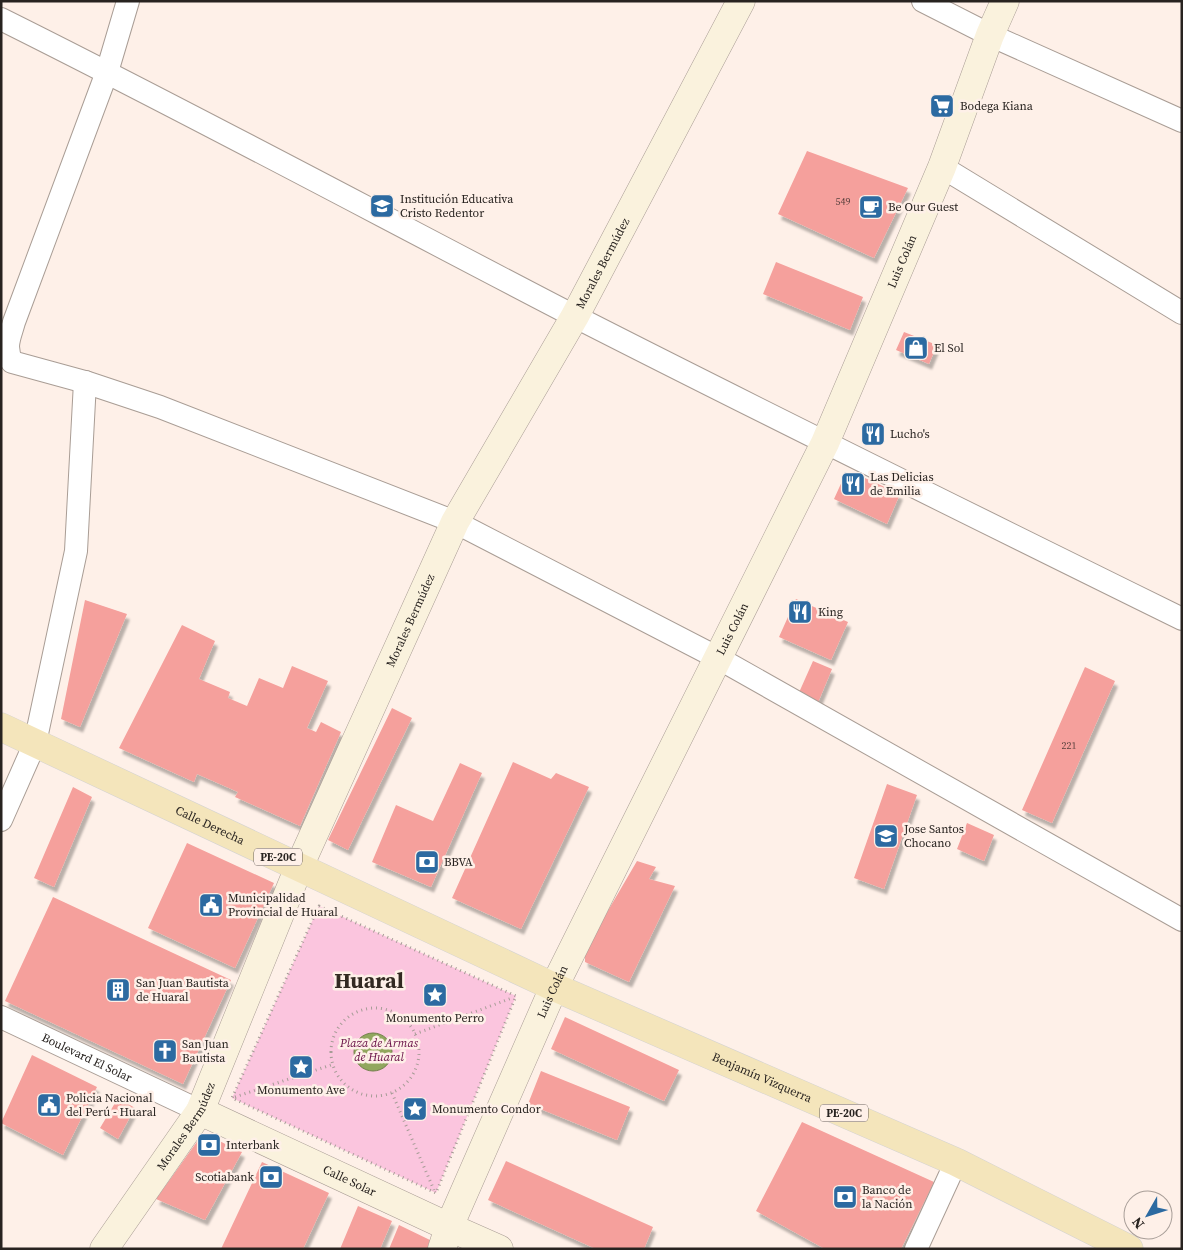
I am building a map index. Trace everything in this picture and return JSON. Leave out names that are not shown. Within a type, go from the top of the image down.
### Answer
[{"type":"main road","name":"Calle Derecha","points":[[1,727],[554,987]]},
{"type":"main road","name":"Benjamín Vizquerra","points":[[554,987],[956,1162],[1129,1249]]},
{"type":"street","points":[[128,1],[107,72],[8,319],[8,354],[12,362],[86,382],[160,407],[455,522],[718,658],[1182,920]]},
{"type":"street","name":"Morales Bermúdez","points":[[104,1249],[200,1111],[299,867],[455,522],[574,316],[741,1]]},
{"type":"street","points":[[923,1],[990,34],[1182,121]]},
{"type":"street","name":"Luis Colán","points":[[446,1238],[554,987],[825,443],[942,167],[990,34],[1005,1]]},
{"type":"street","points":[[1,19],[107,72],[574,316],[825,443],[1182,619]]},
{"type":"street","points":[[942,167],[1182,313]]},
{"type":"street","points":[[1,820],[35,744],[76,550],[86,382]]},
{"type":"street","name":"Boulevard El Solar","points":[[1,1017],[200,1111]]},
{"type":"street","name":"Calle Solar","points":[[200,1111],[446,1238],[499,1249]]},
{"type":"street","points":[[916,1249],[956,1162]]},
{"type":"path","points":[[232,1098],[319,906],[516,996]]},
{"type":"path","points":[[415,1034],[516,996]]},
{"type":"path","points":[[436,1194],[516,996]]},
{"type":"path","points":[[382,1007],[396,1013],[408,1022],[415,1034],[419,1047],[418,1061],[413,1075],[404,1085],[392,1093],[378,1096],[364,1094],[350,1088],[340,1078],[330,1049],[341,1022],[353,1012],[382,1007]]},
{"type":"path","points":[[200,1111],[232,1098],[334,1064]]},
{"type":"path","points":[[392,1093],[436,1194]]},
{"type":"path","points":[[232,1098],[436,1194]]},
{"type":"green space","name":"Plaza de Armas de Huaral","points":[[319,906],[516,996],[436,1193],[232,1098]]},
{"type":"shaded area","points":[[373,1033],[387,1038],[392,1052],[387,1066],[373,1071],[359,1066],[354,1052],[359,1038]]},
{"type":"building","points":[[807,151],[908,188],[874,258],[778,214]]},
{"type":"building","points":[[776,262],[863,297],[850,330],[763,294]]},
{"type":"building","name":"El Sol","points":[[904,332],[937,345],[929,364],[896,350]]},
{"type":"building","points":[[854,473],[900,494],[887,524],[834,499],[844,477]]},
{"type":"building","points":[[796,599],[848,622],[831,660],[779,637]]},
{"type":"building","points":[[85,600],[127,614],[80,727],[61,719]]},
{"type":"building","points":[[182,625],[215,641],[199,679],[230,692],[228,698],[247,706],[259,678],[283,688],[292,666],[328,681],[307,728],[316,732],[321,722],[341,732],[300,826],[235,797],[238,792],[197,774],[194,782],[119,748]]},
{"type":"building","points":[[813,661],[832,669],[817,705],[797,697]]},
{"type":"building","points":[[1085,667],[1115,681],[1052,823],[1022,810]]},
{"type":"building","points":[[392,708],[412,718],[348,850],[328,840]]},
{"type":"building","points":[[513,762],[551,779],[556,773],[589,787],[521,929],[452,898]]},
{"type":"building","points":[[460,763],[482,773],[431,887],[372,862],[396,805],[433,821]]},
{"type":"building","name":"Jose Santos Chocano","points":[[887,784],[917,795],[884,889],[854,878]]},
{"type":"building","points":[[73,787],[92,797],[54,887],[34,878]]},
{"type":"building","points":[[967,823],[994,835],[984,861],[957,849]]},
{"type":"building","name":"Municipalidad Provincial de Huaral","points":[[187,843],[274,883],[235,968],[148,928]]},
{"type":"building","points":[[637,861],[656,867],[649,879],[675,886],[629,982],[585,962],[585,950]]},
{"type":"building","name":"San Juan Bautista de Huaral","points":[[53,897],[231,980],[183,1084],[5,1001]]},
{"type":"building","points":[[565,1017],[679,1070],[664,1101],[551,1049]]},
{"type":"building","name":"Policia Nacional del Perú - Huaral","points":[[32,1055],[97,1087],[63,1155],[1,1123]]},
{"type":"building","points":[[541,1071],[630,1107],[617,1140],[528,1104]]},
{"type":"building","points":[[118,1098],[135,1108],[118,1139],[100,1128]]},
{"type":"building","name":"Banco de la Nación","points":[[802,1122],[934,1182],[901,1249],[825,1249],[756,1211]]},
{"type":"building","points":[[205,1134],[242,1152],[205,1220],[156,1199],[201,1136]]},
{"type":"building","points":[[506,1161],[653,1227],[644,1249],[596,1249],[488,1200]]},
{"type":"building","points":[[262,1162],[329,1193],[303,1249],[221,1249]]},
{"type":"building","points":[[358,1206],[392,1221],[380,1249],[340,1249]]},
{"type":"building","points":[[399,1225],[430,1240],[427,1249],[389,1249]]},
{"type":"place","name":"Bodega Kiana","points":[[942,106]]},
{"type":"place","name":"Institución Educativa Cristo Redentor","points":[[382,206]]},
{"type":"place","name":"Be Our Guest","points":[[871,207]]},
{"type":"place","name":"El Sol","points":[[916,348]]},
{"type":"place","name":"Lucho's","points":[[873,434]]},
{"type":"place","name":"Las Delicias de Emilia","points":[[853,484]]},
{"type":"place","name":"King","points":[[800,612]]},
{"type":"place","name":"Jose Santos Chocano","points":[[886,836]]},
{"type":"place","name":"BBVA","points":[[427,862]]},
{"type":"place","name":"Municipalidad Provincial de Huaral","points":[[211,905]]},
{"type":"place","name":"San Juan Bautista de Huaral","points":[[118,990]]},
{"type":"place","name":"Monumento Perro","points":[[435,995]]},
{"type":"place","name":"San Juan Bautista","points":[[165,1051]]},
{"type":"place","name":"Monumento Ave","points":[[301,1067]]},
{"type":"place","name":"Policia Nacional del Perú - Huaral","points":[[49,1105]]},
{"type":"place","name":"Monumento Condor","points":[[415,1109]]},
{"type":"place","name":"Interbank","points":[[209,1145]]},
{"type":"place","name":"Scotiabank","points":[[271,1177]]},
{"type":"place","name":"Banco de la Nación","points":[[845,1197]]},
{"type":"district","name":"Huaral","points":[[369,980]]}]
